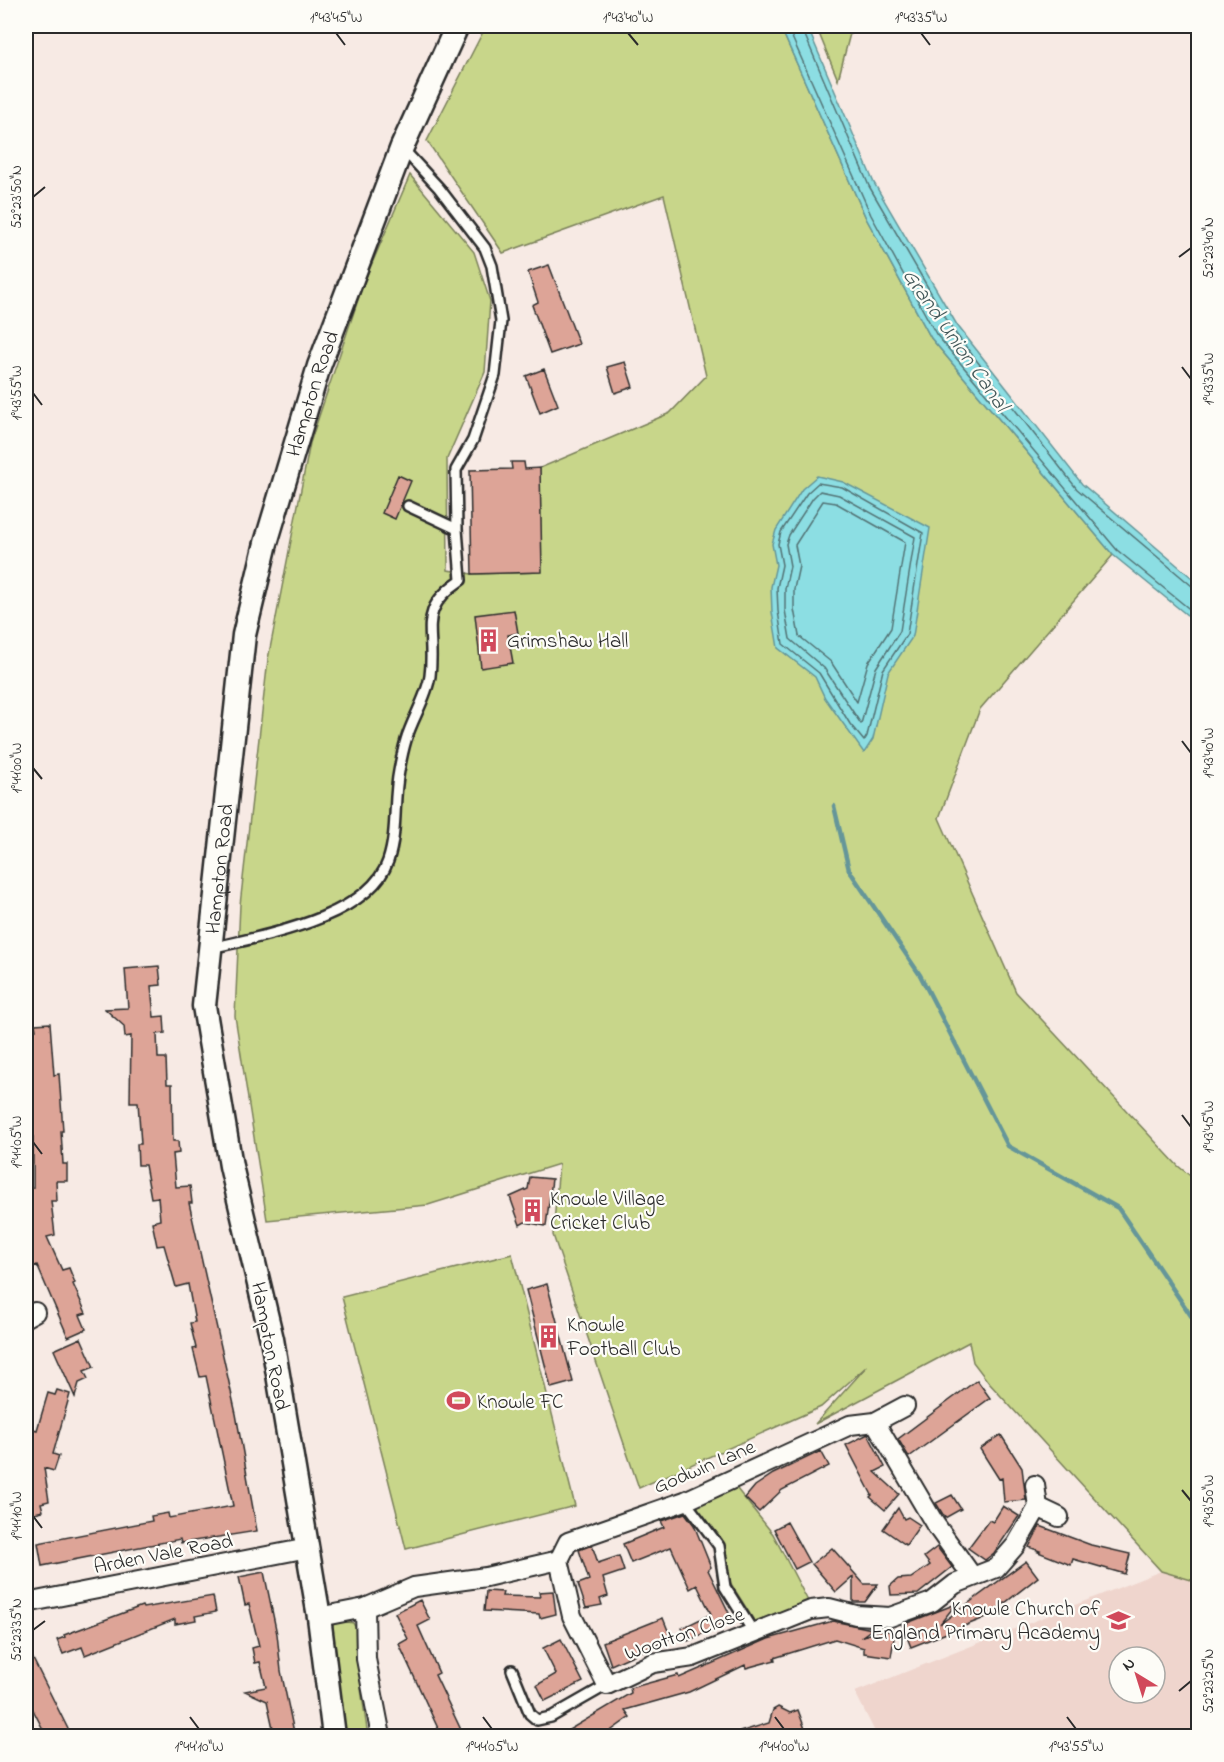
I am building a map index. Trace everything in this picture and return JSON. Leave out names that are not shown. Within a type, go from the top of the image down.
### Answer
[{"type":"street","name":"Hampton Road","points":[[334,1737],[320,1617],[272,1339],[231,1166],[204,1006],[244,635],[266,543],[320,366],[402,147],[457,26]]},
{"type":"street","name":"Godwin Lane","points":[[559,1560],[568,1542],[685,1501],[849,1425],[875,1422],[905,1406]]},
{"type":"street","points":[[875,1422],[935,1524],[972,1576]]},
{"type":"street","points":[[1035,1485],[1038,1507],[1059,1517]]},
{"type":"street","name":"Wootton Close","points":[[559,1560],[572,1616],[608,1685],[653,1663],[693,1657],[811,1610],[829,1608],[856,1615],[890,1617],[932,1602],[955,1584],[996,1568],[1016,1545],[1038,1507]]},
{"type":"street","name":"Arden Vale Road","points":[[26,1603],[308,1548]]},
{"type":"street","points":[[320,1617],[365,1608],[414,1587],[486,1578],[559,1560]]},
{"type":"street","points":[[365,1608],[366,1659],[381,1737]]},
{"type":"lane","points":[[209,949],[308,924],[359,897],[377,880],[388,863],[395,837],[396,784],[406,740],[430,678],[428,629],[434,603],[461,580],[456,470],[473,440],[495,375],[501,321],[492,266],[485,248],[439,188],[402,147]]},
{"type":"lane","points":[[408,506],[457,529]]},
{"type":"lane","points":[[685,1501],[719,1546],[725,1587],[754,1633]]},
{"type":"lane","points":[[512,1670],[530,1714],[537,1720],[551,1717],[608,1685]]},
{"type":"shaded area","name":"Knowle Church of England Primary Academy","points":[[1161,1571],[1198,1582],[1198,1736],[877,1736],[855,1692]]},
{"type":"green space","points":[[486,26],[780,26],[866,218],[931,338],[1113,555],[980,709],[939,818],[1016,992],[1178,1166],[1198,1182],[1198,1582],[1161,1571],[989,1383],[973,1362],[969,1342],[815,1424],[867,1366],[821,1407],[639,1488],[553,1235],[559,1164],[428,1205],[267,1220],[235,1016],[240,905],[268,659],[310,443],[364,282],[410,175],[474,252],[490,301],[485,372],[447,459],[448,570],[472,574],[541,572],[540,468],[670,413],[706,376],[664,195],[503,253],[427,141]]},
{"type":"green space","points":[[816,26],[852,26],[838,80]]},
{"type":"green space","name":"Knowle FC","points":[[512,1254],[575,1506],[406,1549],[342,1297]]},
{"type":"green space","points":[[733,1484],[773,1534],[809,1603],[755,1622],[728,1579],[722,1539],[690,1503]]},
{"type":"green space","points":[[343,1621],[353,1623],[358,1633],[361,1689],[368,1736],[340,1736],[327,1636],[333,1624]]},
{"type":"water","name":"Grand Union Canal","points":[[780,26],[807,26],[874,183],[957,325],[1082,484],[1198,583],[1198,624],[1113,555],[931,338],[866,218]]},
{"type":"water","points":[[817,476],[843,482],[930,528],[913,636],[888,673],[873,739],[864,753],[825,698],[815,677],[778,648],[772,612],[771,587],[776,565],[772,544],[776,530],[802,489]]},
{"type":"building","points":[[549,265],[579,344],[550,354],[532,305],[538,302],[528,272]]},
{"type":"building","points":[[625,362],[633,387],[615,393],[607,367]]},
{"type":"building","points":[[544,369],[558,405],[540,413],[526,376]]},
{"type":"building","points":[[511,462],[524,462],[525,469],[540,468],[542,572],[472,574],[470,470],[512,469]]},
{"type":"building","points":[[398,475],[411,481],[395,519],[382,513]]},
{"type":"building","name":"Grimshaw Hall","points":[[514,610],[518,633],[508,635],[513,663],[481,668],[475,615]]},
{"type":"building","points":[[159,966],[161,985],[151,986],[154,1017],[164,1016],[165,1033],[157,1034],[158,1058],[166,1058],[167,1084],[172,1084],[173,1141],[178,1141],[179,1153],[173,1154],[176,1187],[190,1186],[192,1203],[189,1203],[236,1414],[257,1531],[181,1543],[180,1539],[42,1566],[38,1543],[152,1521],[151,1516],[168,1513],[169,1518],[233,1506],[206,1376],[200,1377],[193,1349],[196,1348],[190,1323],[195,1322],[188,1284],[176,1287],[164,1245],[157,1246],[152,1222],[160,1220],[158,1197],[151,1198],[145,1165],[138,1165],[137,1144],[141,1144],[138,1102],[130,1102],[131,1036],[125,1037],[124,1026],[105,1009],[128,1008],[125,969]]},
{"type":"building","points":[[50,1023],[54,1075],[59,1074],[63,1164],[67,1164],[67,1181],[56,1181],[57,1201],[51,1201],[55,1235],[47,1237],[62,1270],[69,1268],[75,1283],[73,1284],[86,1313],[80,1315],[86,1329],[68,1337],[37,1265],[31,1268],[26,1252],[26,1248],[30,1246],[26,1221],[26,1188],[33,1188],[33,1114],[31,1086],[28,1086],[26,1031],[36,1030],[35,1024]]},
{"type":"building","name":"Knowle Village Cricket Club","points":[[530,1177],[552,1179],[546,1226],[525,1222],[520,1225],[510,1197],[528,1189]]},
{"type":"building","name":"Knowle Football Club","points":[[547,1284],[573,1382],[551,1388],[526,1290]]},
{"type":"building","points":[[81,1338],[94,1367],[84,1371],[88,1379],[79,1383],[75,1397],[54,1350]]},
{"type":"building","points":[[977,1380],[990,1398],[909,1457],[898,1439]]},
{"type":"building","points":[[57,1390],[70,1394],[53,1454],[59,1456],[54,1471],[44,1468],[49,1501],[41,1503],[43,1511],[26,1515],[26,1451],[33,1429],[37,1430],[48,1393],[55,1395]]},
{"type":"building","points":[[868,1434],[885,1467],[875,1472],[899,1494],[885,1510],[870,1497],[872,1495],[846,1445]]},
{"type":"building","points":[[1001,1435],[1022,1468],[1026,1500],[1004,1502],[1002,1478],[999,1479],[980,1449]]},
{"type":"building","points":[[821,1451],[829,1466],[782,1490],[759,1512],[745,1498],[755,1486],[773,1474]]},
{"type":"building","points":[[952,1495],[961,1509],[945,1518],[936,1503]]},
{"type":"building","points":[[1003,1506],[1019,1516],[994,1553],[985,1560],[968,1548],[989,1520],[993,1522]]},
{"type":"building","points":[[898,1508],[904,1519],[908,1517],[920,1525],[906,1545],[883,1529]]},
{"type":"building","points":[[685,1513],[694,1525],[711,1567],[708,1570],[732,1619],[688,1641],[682,1628],[711,1614],[697,1585],[690,1589],[671,1547],[631,1563],[623,1544],[664,1527],[661,1521]]},
{"type":"building","points":[[787,1522],[809,1562],[795,1569],[774,1529]]},
{"type":"building","points":[[1040,1526],[1091,1545],[1130,1554],[1125,1574],[1073,1559],[1071,1565],[1029,1547]]},
{"type":"building","points":[[592,1545],[598,1563],[619,1556],[624,1571],[603,1578],[608,1596],[600,1599],[602,1605],[586,1608],[578,1584],[589,1580],[579,1550]]},
{"type":"building","points":[[937,1547],[952,1567],[918,1594],[891,1595],[890,1586],[898,1579],[911,1578],[930,1565],[924,1557]]},
{"type":"building","points":[[832,1548],[864,1584],[878,1584],[865,1602],[853,1602],[853,1577],[836,1592],[812,1564]]},
{"type":"building","points":[[1026,1561],[1038,1577],[987,1617],[911,1647],[902,1625],[956,1604],[940,1624]]},
{"type":"building","points":[[264,1572],[295,1737],[275,1737],[267,1701],[245,1691],[266,1687],[260,1662],[255,1663],[252,1648],[259,1646],[249,1604],[245,1605],[239,1577]]},
{"type":"building","points":[[486,1591],[503,1592],[502,1596],[540,1597],[539,1592],[553,1591],[556,1614],[540,1618],[539,1614],[484,1611]]},
{"type":"building","points":[[213,1596],[216,1612],[195,1616],[196,1620],[175,1624],[175,1619],[85,1655],[82,1647],[63,1654],[57,1640],[65,1637],[64,1635],[142,1606],[143,1608]]},
{"type":"building","points":[[420,1600],[430,1620],[418,1626],[439,1673],[435,1675],[463,1734],[454,1737],[442,1737],[399,1644],[408,1639],[395,1613]]},
{"type":"building","points":[[663,1618],[671,1638],[611,1665],[603,1642]]},
{"type":"building","points":[[833,1621],[872,1629],[861,1637],[880,1630],[895,1632],[891,1657],[864,1653],[864,1648],[835,1639],[774,1658],[775,1660],[746,1668],[745,1665],[689,1692],[625,1710],[630,1717],[602,1737],[557,1737],[631,1693],[630,1688],[678,1675],[679,1678],[768,1639]]},
{"type":"building","points":[[561,1639],[583,1682],[545,1701],[537,1685],[556,1674],[543,1648]]},
{"type":"building","points":[[26,1645],[72,1737],[47,1737],[29,1702],[26,1704]]},
{"type":"building","points":[[778,1707],[790,1713],[798,1710],[808,1737],[734,1737],[733,1734],[769,1723],[773,1710]]},
{"type":"waterway","points":[[834,806],[849,870],[920,975],[1008,1146],[1118,1208],[1198,1326]]},
{"type":"place","name":"Grimshaw Hall","points":[[489,640]]},
{"type":"place","name":"Knowle Village Cricket Club","points":[[532,1210]]},
{"type":"place","name":"Knowle Football Club","points":[[549,1336]]},
{"type":"place","name":"Knowle FC","points":[[459,1401]]},
{"type":"place","name":"Knowle Church of England Primary Academy","points":[[1118,1620]]}]
